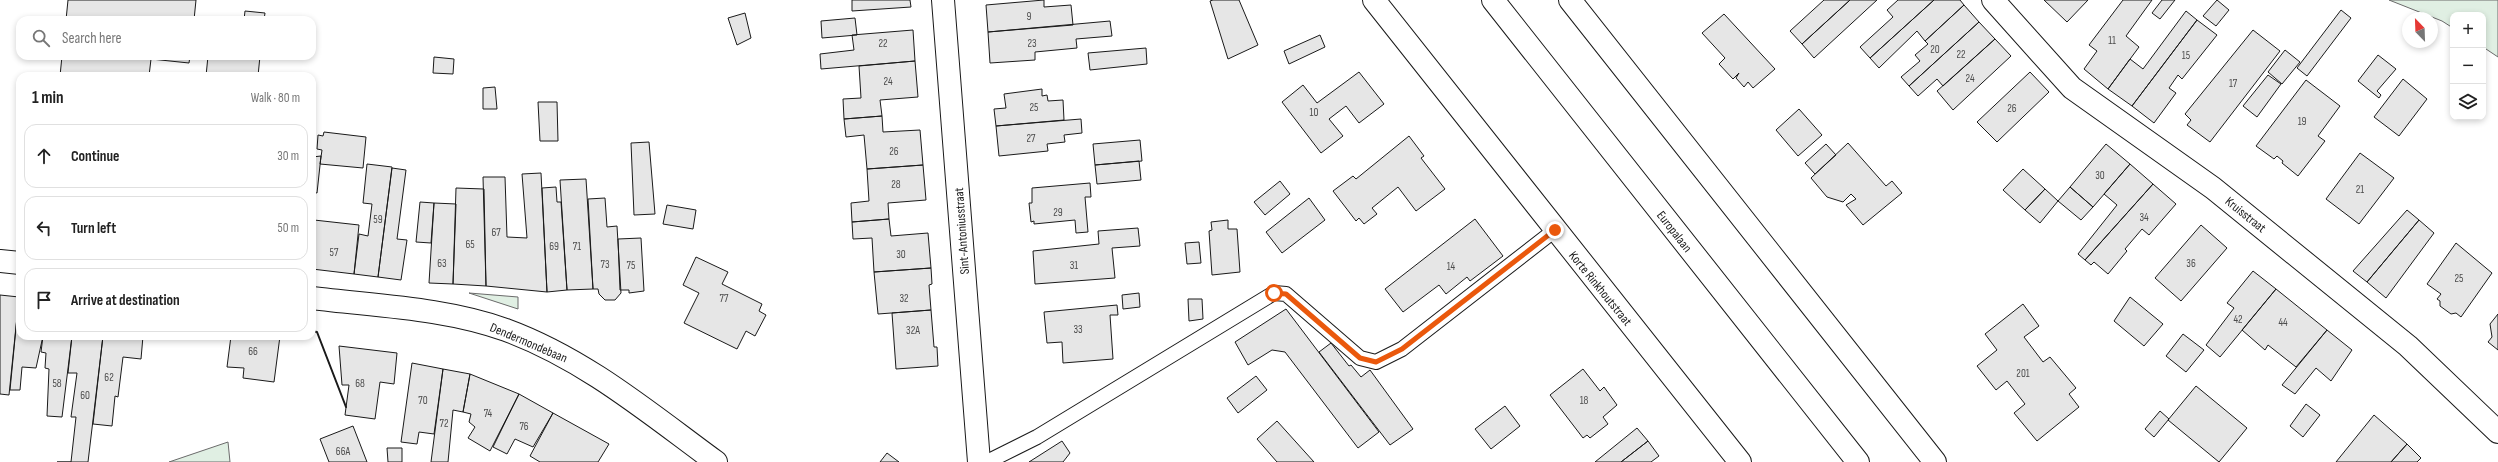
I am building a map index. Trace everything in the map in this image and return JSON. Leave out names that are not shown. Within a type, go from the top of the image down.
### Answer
[{"type":"main road","name":"Sint-Antoniusstraat","points":[[943,0],[979,462]]},
{"type":"main road","name":"Korte Rinkhoutstraat","points":[[1374,0],[1740,462]]},
{"type":"main road","name":"Europalaan","points":[[1493,0],[1858,462]]},
{"type":"main road","points":[[1570,0],[1935,462]]},
{"type":"main road","name":"Kruisstraat","points":[[1994,0],[2072,88],[2213,188],[2408,346],[2498,432]]},
{"type":"main road","points":[[0,261],[16,263]]},
{"type":"main road","name":"Dendermondebaan","points":[[316,299],[454,316],[506,330],[585,367],[716,462]]},
{"type":"lane","points":[[987,462],[1037,437],[1274,293],[1286,294],[1360,358],[1376,362],[1402,349],[1555,230]]},
{"type":"green space","points":[[2389,0],[2498,0],[2498,57],[2486,49],[2486,12],[2450,12],[2450,26],[2438,19],[2438,12],[2419,12]]},
{"type":"green space","points":[[469,293],[518,297],[518,309]]},
{"type":"green space","points":[[228,442],[230,462],[169,462]]},
{"type":"building","points":[[68,0],[196,0],[194,16],[66,16]]},
{"type":"building","points":[[852,0],[910,0],[911,7],[852,11]]},
{"type":"building","points":[[1044,0],[1044,7],[1071,5],[1073,25],[988,32],[986,5]]},
{"type":"building","points":[[1239,0],[1258,45],[1228,59],[1210,1]]},
{"type":"building","points":[[1824,0],[1850,0],[1802,44],[1790,31]]},
{"type":"building","points":[[1850,0],[1877,0],[1814,58],[1802,44]]},
{"type":"building","points":[[1898,0],[1934,0],[1870,58],[1860,47],[1893,17],[1887,10]]},
{"type":"building","points":[[1934,0],[1960,0],[1964,5],[1925,41],[1917,31],[1879,68],[1870,58]]},
{"type":"building","points":[[2044,0],[2088,0],[2067,22]]},
{"type":"building","points":[[2123,0],[2152,0],[2126,36],[2139,47],[2108,89],[2084,69],[2097,51],[2089,45]]},
{"type":"building","points":[[2162,0],[2175,0],[2160,19],[2152,13]]},
{"type":"building","points":[[2217,0],[2229,10],[2216,26],[2203,16]]},
{"type":"building","points":[[1964,5],[1979,22],[1909,86],[1901,77],[1920,61],[1915,55],[1928,44],[1925,41]]},
{"type":"building","points":[[2341,10],[2351,18],[2307,76],[2297,68]]},
{"type":"building","points":[[245,11],[265,13],[265,16],[244,16]]},
{"type":"building","points":[[2186,11],[2197,20],[2132,106],[2108,89],[2130,59],[2143,69]]},
{"type":"building","points":[[745,13],[751,38],[737,45],[728,18]]},
{"type":"building","points":[[1724,14],[1775,69],[1753,88],[1748,82],[1744,87],[1736,78],[1739,73],[1733,79],[1719,64],[1725,58],[1702,33]]},
{"type":"building","points":[[855,18],[857,35],[822,38],[821,21]]},
{"type":"building","points":[[2197,20],[2217,35],[2182,79],[2178,75],[2169,88],[2176,93],[2154,123],[2132,106]]},
{"type":"building","points":[[1110,21],[1112,36],[1076,39],[1077,48],[1035,52],[1035,60],[990,63],[988,32]]},
{"type":"building","points":[[1979,22],[1995,39],[1943,86],[1937,79],[1918,96],[1909,86]]},
{"type":"building","points":[[913,30],[915,61],[821,69],[820,54],[854,50],[852,35]]},
{"type":"building","points":[[2253,30],[2280,51],[2210,142],[2187,125],[2191,120],[2185,114]]},
{"type":"building","points":[[1320,35],[1325,47],[1289,64],[1284,51]]},
{"type":"building","points":[[1995,39],[2011,56],[1953,110],[1937,91]]},
{"type":"building","points":[[1146,48],[1147,64],[1090,70],[1088,53]]},
{"type":"building","points":[[2285,50],[2300,62],[2282,84],[2268,72]]},
{"type":"building","points":[[2378,55],[2396,69],[2377,91],[2381,95],[2379,98],[2358,81]]},
{"type":"building","points":[[434,57],[454,59],[453,74],[433,73]]},
{"type":"building","points":[[62,60],[151,60],[149,72],[60,72]]},
{"type":"building","points":[[160,60],[189,60],[189,63]]},
{"type":"building","points":[[208,60],[260,60],[258,72],[206,72]]},
{"type":"building","points":[[915,61],[918,97],[880,100],[882,116],[844,119],[843,99],[861,98],[859,66]]},
{"type":"building","points":[[1359,72],[1384,104],[1359,123],[1346,106],[1329,119],[1343,136],[1321,153],[1282,102],[1303,85],[1317,103]]},
{"type":"building","points":[[2030,72],[2049,92],[1997,142],[1977,122]]},
{"type":"building","points":[[2268,75],[2281,84],[2257,117],[2243,106]]},
{"type":"building","points":[[2403,79],[2427,99],[2399,136],[2374,117]]},
{"type":"building","points":[[2306,80],[2340,106],[2318,136],[2325,141],[2298,176],[2282,163],[2283,161],[2277,156],[2274,159],[2256,146]]},
{"type":"building","points":[[495,87],[497,109],[483,109],[483,88]]},
{"type":"building","points":[[1042,89],[1042,96],[1047,95],[1048,101],[1063,100],[1064,120],[996,126],[994,109],[1006,108],[1004,94]]},
{"type":"building","points":[[538,102],[557,102],[558,141],[540,141]]},
{"type":"building","points":[[1799,109],[1822,135],[1798,156],[1776,130]]},
{"type":"building","points":[[882,116],[883,132],[920,130],[923,165],[867,169],[864,135],[846,137],[844,119]]},
{"type":"building","points":[[1081,119],[1082,133],[1064,135],[1065,142],[1047,144],[1048,151],[999,156],[996,126]]},
{"type":"building","points":[[324,132],[366,137],[363,168],[320,164],[322,150],[317,149],[318,135],[323,136]]},
{"type":"building","points":[[1409,136],[1424,156],[1421,158],[1445,189],[1416,211],[1398,187],[1372,208],[1377,214],[1364,224],[1359,218],[1356,221],[1333,191],[1353,176],[1356,179]]},
{"type":"building","points":[[1140,140],[1142,161],[1095,165],[1093,144]]},
{"type":"building","points":[[649,142],[655,214],[634,215],[631,143]]},
{"type":"building","points":[[1848,143],[1886,186],[1892,181],[1902,193],[1863,225],[1846,205],[1856,199],[1851,194],[1843,202],[1827,197],[1811,178]]},
{"type":"building","points":[[1826,144],[1836,155],[1815,174],[1805,163]]},
{"type":"building","points":[[2106,144],[2130,164],[2093,207],[2070,187]]},
{"type":"building","points":[[2360,153],[2394,178],[2359,224],[2326,199]]},
{"type":"building","points":[[321,156],[317,193],[316,193],[316,157]]},
{"type":"building","points":[[1139,161],[1141,180],[1097,184],[1095,165]]},
{"type":"building","points":[[367,164],[392,167],[378,277],[354,274],[359,234],[368,236],[372,204],[363,203]]},
{"type":"building","points":[[2130,164],[2153,184],[2085,260],[2078,254],[2117,205],[2104,194]]},
{"type":"building","points":[[923,165],[926,200],[888,203],[889,219],[852,222],[851,203],[869,201],[867,169]]},
{"type":"building","points":[[392,168],[406,170],[397,239],[407,240],[401,280],[378,277]]},
{"type":"building","points":[[2023,169],[2045,189],[2025,210],[2003,190]]},
{"type":"building","points":[[541,173],[547,292],[486,286],[483,177],[505,177],[507,237],[527,238],[522,174]]},
{"type":"building","points":[[586,179],[593,289],[567,290],[560,180]]},
{"type":"building","points":[[1280,181],[1290,194],[1265,215],[1254,202]]},
{"type":"building","points":[[1090,183],[1091,197],[1085,197],[1088,232],[1076,233],[1075,220],[1034,224],[1034,221],[1031,222],[1029,203],[1032,203],[1032,188]]},
{"type":"building","points":[[2153,184],[2176,204],[2149,235],[2142,229],[2125,249],[2127,251],[2108,274],[2094,262],[2091,265],[2085,260]]},
{"type":"building","points":[[556,187],[557,202],[561,202],[567,290],[547,292],[542,188]]},
{"type":"building","points":[[2070,187],[2093,207],[2081,220],[2058,201]]},
{"type":"building","points":[[456,188],[484,189],[486,286],[453,284]]},
{"type":"building","points":[[2045,189],[2058,201],[2040,223],[2025,210]]},
{"type":"building","points":[[605,198],[607,227],[617,226],[621,293],[615,300],[605,300],[599,294],[598,289],[593,289],[588,199]]},
{"type":"building","points":[[1309,198],[1325,220],[1282,253],[1266,232]]},
{"type":"building","points":[[420,202],[434,203],[431,243],[416,242]]},
{"type":"building","points":[[434,203],[456,204],[453,284],[429,283]]},
{"type":"building","points":[[667,205],[696,210],[693,229],[663,224]]},
{"type":"building","points":[[2407,210],[2419,220],[2367,282],[2353,271]]},
{"type":"building","points":[[889,219],[891,236],[928,233],[931,268],[874,272],[872,238],[853,239],[852,222]]},
{"type":"building","points":[[1475,219],[1503,256],[1470,281],[1467,277],[1446,294],[1439,285],[1403,312],[1385,289]]},
{"type":"building","points":[[316,220],[359,225],[354,274],[316,269]]},
{"type":"building","points":[[1228,220],[1228,229],[1237,229],[1240,272],[1212,275],[1209,231],[1212,230],[1211,222]]},
{"type":"building","points":[[2419,220],[2434,233],[2386,298],[2367,282]]},
{"type":"building","points":[[2201,225],[2227,248],[2181,301],[2155,278]]},
{"type":"building","points":[[1138,228],[1140,246],[1112,248],[1115,278],[1035,284],[1033,251],[1099,244],[1098,231]]},
{"type":"building","points":[[641,238],[644,291],[629,293],[629,290],[620,290],[618,239]]},
{"type":"building","points":[[1199,242],[1201,263],[1187,264],[1185,243]]},
{"type":"building","points":[[2456,243],[2492,273],[2461,317],[2456,313],[2451,314],[2440,306],[2440,301],[2437,299],[2441,294],[2427,284]]},
{"type":"building","points":[[696,257],[728,272],[722,284],[762,304],[759,311],[766,315],[755,336],[746,331],[737,349],[684,323],[699,293],[683,285]]},
{"type":"building","points":[[931,268],[932,284],[929,285],[931,310],[878,314],[874,272]]},
{"type":"building","points":[[2253,271],[2276,289],[2220,357],[2206,345],[2234,308],[2227,303]]},
{"type":"building","points":[[2276,289],[2327,330],[2296,367],[2268,345],[2265,350],[2242,330]]},
{"type":"building","points":[[1139,293],[1140,307],[1123,309],[1122,295]]},
{"type":"building","points":[[0,295],[16,297],[16,326],[9,395],[0,394]]},
{"type":"building","points":[[2130,297],[2163,324],[2144,346],[2114,321]]},
{"type":"building","points":[[1188,299],[1202,299],[1203,319],[1189,321]]},
{"type":"building","points":[[2023,304],[2039,326],[2024,337],[2043,362],[2050,357],[2076,388],[2069,394],[2079,407],[2037,441],[2014,413],[2025,404],[2007,381],[1996,390],[1977,366],[1997,350],[1985,334]]},
{"type":"building","points":[[1117,305],[1118,315],[1110,315],[1113,359],[1063,363],[1062,342],[1047,343],[1044,312]]},
{"type":"building","points":[[1286,309],[1379,432],[1358,448],[1285,352],[1272,350],[1248,365],[1235,342]]},
{"type":"building","points":[[931,310],[934,347],[937,347],[938,366],[896,369],[892,313]]},
{"type":"building","points":[[2498,314],[2498,350],[2488,342],[2492,337],[2490,324]]},
{"type":"building","points":[[16,328],[16,340],[42,340],[36,368],[22,367],[20,390],[10,390]]},
{"type":"building","points":[[2327,330],[2352,350],[2331,381],[2316,368],[2295,394],[2282,385]]},
{"type":"building","points":[[2183,334],[2204,350],[2186,372],[2166,356]]},
{"type":"building","points":[[42,340],[72,340],[62,417],[47,416],[49,369],[45,368],[46,353],[41,352]]},
{"type":"building","points":[[72,340],[103,340],[88,462],[71,462],[76,417],[71,417],[77,373],[68,373]]},
{"type":"building","points":[[103,340],[143,340],[141,359],[123,357],[118,397],[115,396],[112,426],[93,424]]},
{"type":"building","points":[[230,340],[279,340],[274,382],[243,378],[244,368],[227,367]]},
{"type":"building","points":[[1331,343],[1349,366],[1351,365],[1361,377],[1370,370],[1413,429],[1390,445],[1319,352]]},
{"type":"building","points":[[339,346],[397,353],[394,384],[380,382],[375,419],[345,415],[349,385],[342,385]]},
{"type":"building","points":[[412,363],[443,369],[434,434],[419,432],[417,444],[401,442]]},
{"type":"building","points":[[443,369],[470,374],[463,412],[453,410],[448,462],[431,462]]},
{"type":"building","points":[[1583,369],[1600,391],[1604,387],[1617,405],[1603,417],[1608,424],[1590,438],[1587,435],[1583,438],[1550,395]]},
{"type":"building","points":[[470,374],[519,394],[490,451],[468,438],[475,427],[469,422],[471,414],[463,412]]},
{"type":"building","points":[[1256,376],[1267,390],[1238,413],[1227,398]]},
{"type":"building","points":[[2196,386],[2247,428],[2219,462],[2168,420]]},
{"type":"building","points":[[519,394],[553,413],[533,447],[515,439],[507,454],[493,447]]},
{"type":"building","points":[[2306,404],[2320,415],[2303,437],[2290,426]]},
{"type":"building","points":[[1505,406],[1520,426],[1491,449],[1475,429]]},
{"type":"building","points":[[2160,411],[2169,419],[2154,437],[2145,429]]},
{"type":"building","points":[[553,413],[609,444],[598,462],[540,462],[530,456]]},
{"type":"building","points":[[2374,415],[2407,444],[2391,462],[2336,462]]},
{"type":"building","points":[[1277,421],[1314,462],[1277,462],[1257,439]]},
{"type":"building","points":[[353,426],[367,462],[329,462],[320,439]]},
{"type":"building","points":[[1637,428],[1648,441],[1621,462],[1595,462]]},
{"type":"building","points":[[1062,441],[1070,453],[1063,462],[1029,462]]},
{"type":"building","points":[[1648,441],[1659,456],[1651,462],[1621,462]]},
{"type":"building","points":[[2407,444],[2421,458],[2417,462],[2391,462]]},
{"type":"building","points":[[387,448],[402,448],[402,462],[388,462]]},
{"type":"building","points":[[887,453],[899,462],[880,462]]},
{"type":"wall","points":[[316,332],[346,407]]},
{"type":"route","points":[[1274,293],[1286,294],[1360,358],[1376,362],[1402,349],[1555,230]]}]
